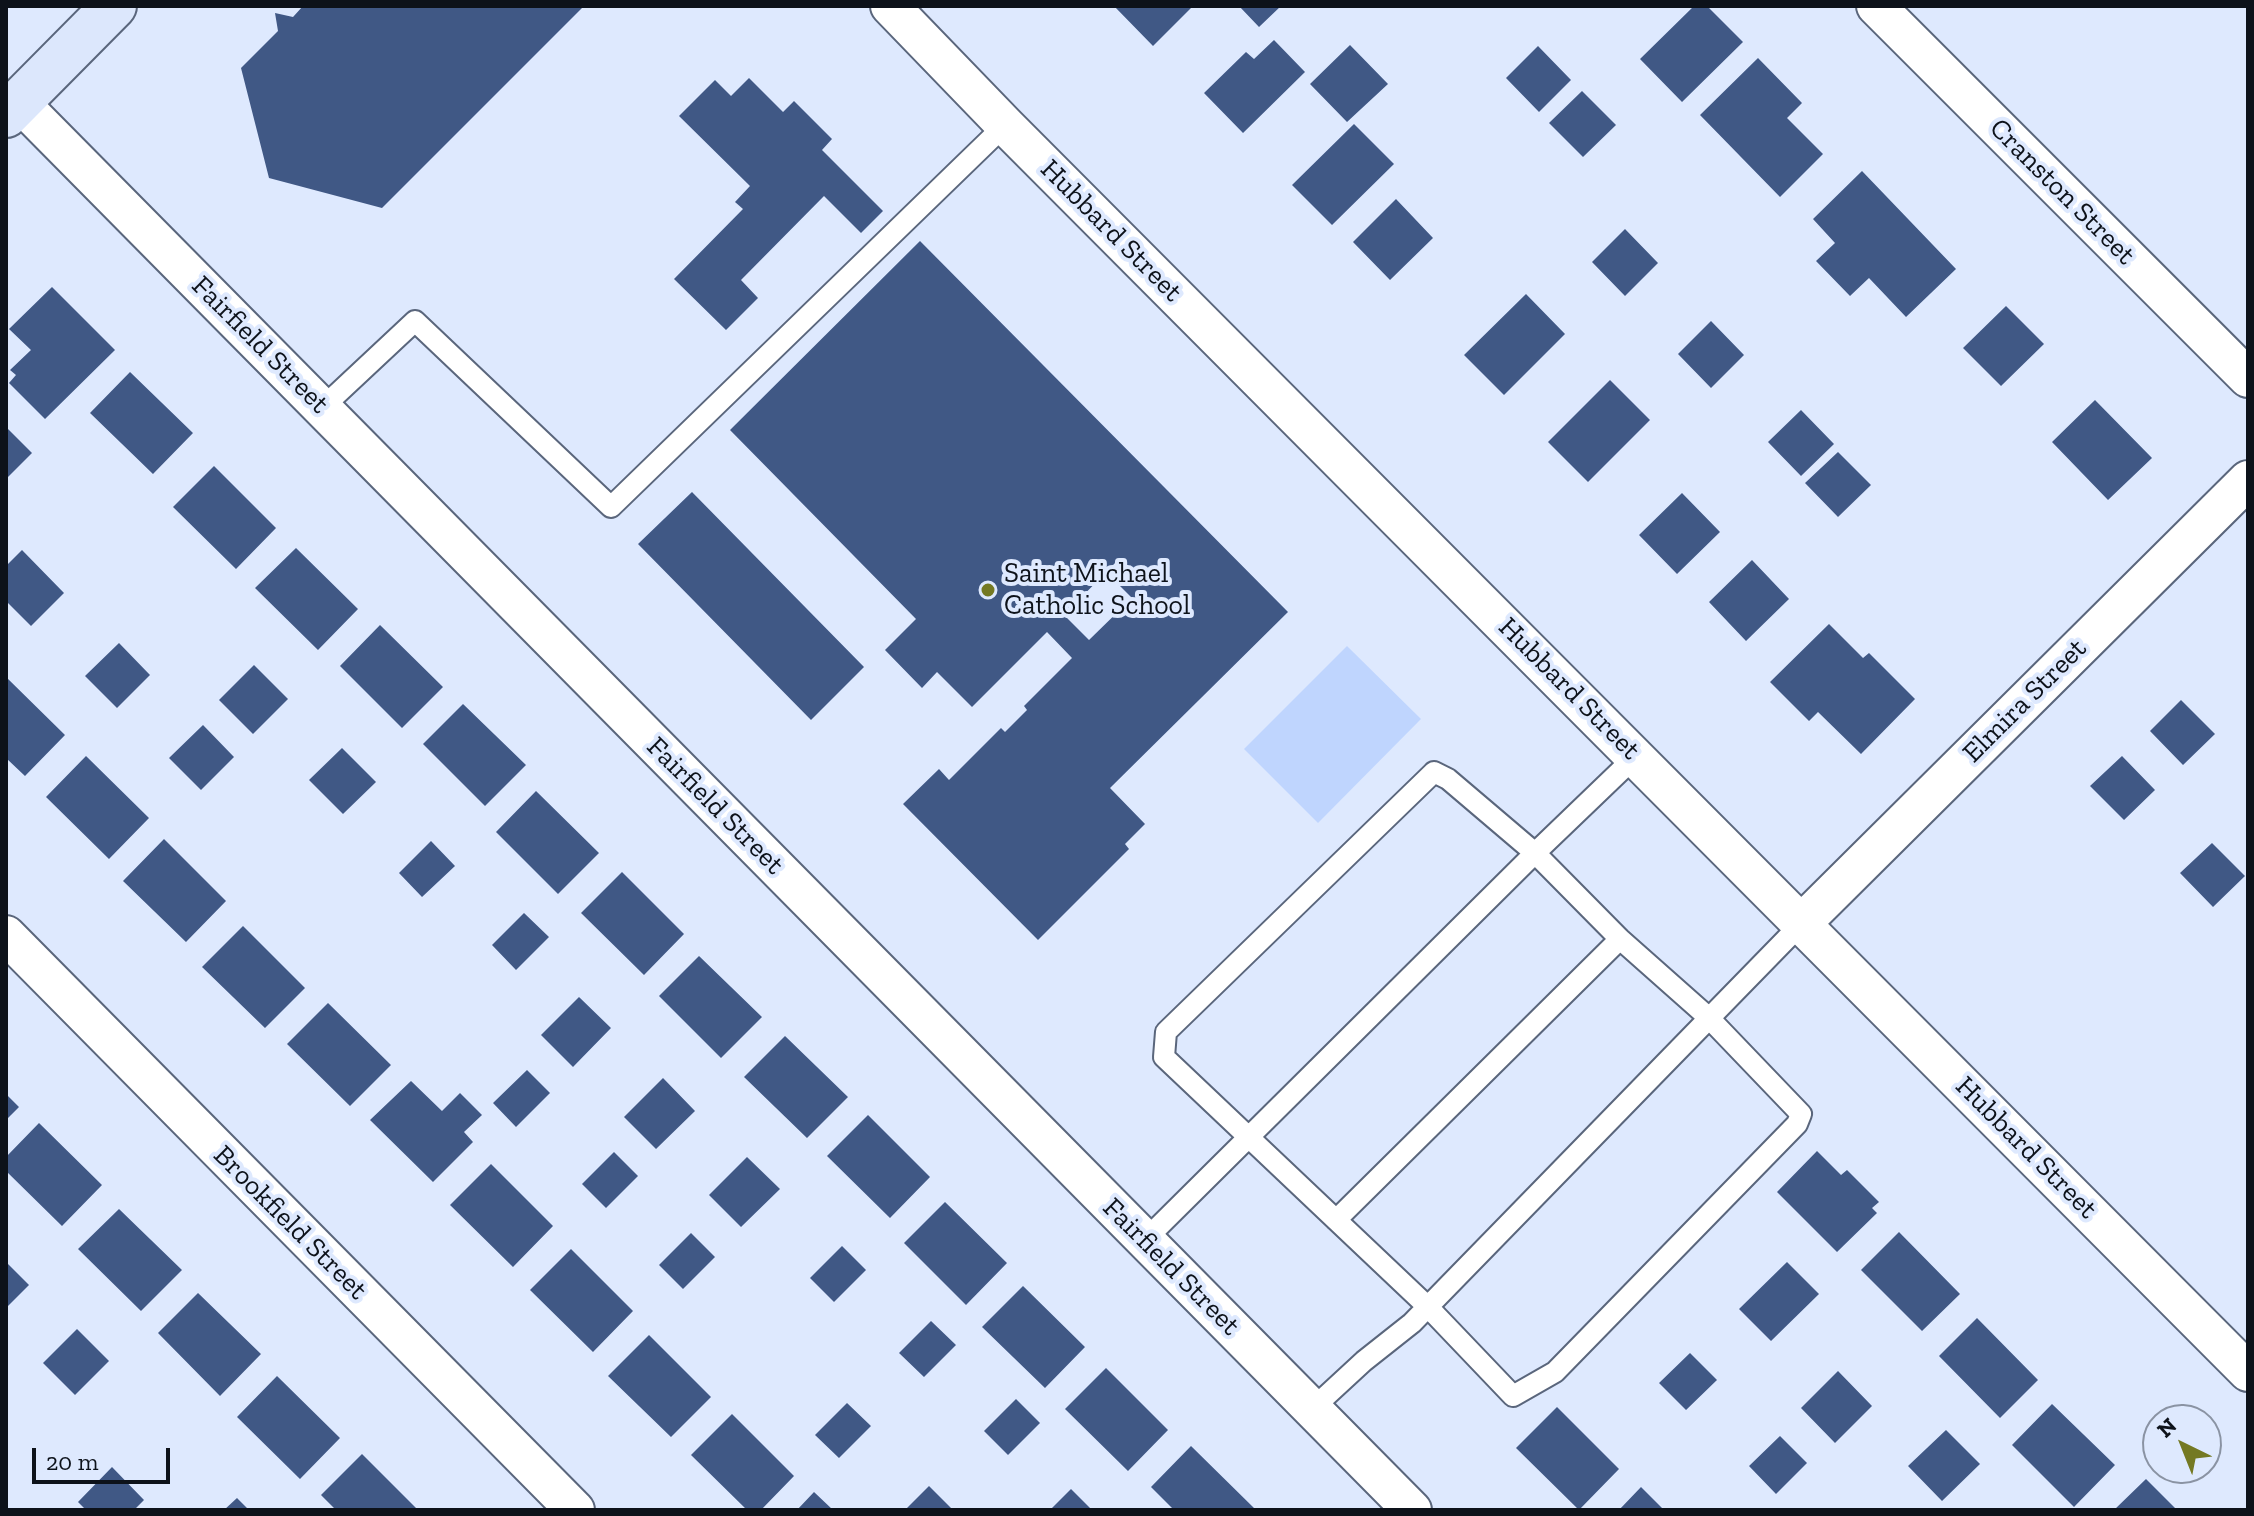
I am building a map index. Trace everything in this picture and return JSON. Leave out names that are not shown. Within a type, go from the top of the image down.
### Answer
[{"type":"main road","points":[[12,108],[114,6]]},
{"type":"street","name":"Hubbard Street","points":[[890,6],[2248,1372]]},
{"type":"street","name":"Cranston Street","points":[[1876,6],[2248,378]]},
{"type":"street","name":"Fairfield Street","points":[[12,108],[322,408],[1412,1510]]},
{"type":"street","name":"Elmira Street","points":[[1802,923],[2248,480]]},
{"type":"street","name":"Brookfield Street","points":[[6,935],[575,1510]]},
{"type":"lane","points":[[322,408],[415,321],[611,507],[1005,125]]},
{"type":"lane","points":[[1145,1240],[1636,756]]},
{"type":"lane","points":[[1434,772],[1448,779],[1535,853],[1620,939],[1708,1017],[1801,1114],[1797,1124],[1555,1372],[1513,1396],[1428,1307],[1164,1057],[1166,1032],[1434,772]]},
{"type":"lane","points":[[1312,1409],[1428,1307],[1802,923]]},
{"type":"lane","points":[[1336,1220],[1620,939]]},
{"type":"shaded area","points":[[1347,646],[1421,719],[1318,823],[1244,749]]},
{"type":"building","points":[[303,6],[584,6],[382,208],[269,178],[241,68],[278,31],[275,13],[293,17]]},
{"type":"building","points":[[1114,6],[1193,6],[1153,46]]},
{"type":"building","points":[[1239,6],[1281,6],[1259,27]]},
{"type":"building","points":[[1694,6],[1707,6],[1743,42],[1682,102],[1640,59]]},
{"type":"building","points":[[1274,40],[1305,72],[1243,133],[1204,93],[1246,52],[1254,59]]},
{"type":"building","points":[[1350,45],[1388,84],[1347,122],[1310,84]]},
{"type":"building","points":[[1538,46],[1571,80],[1539,112],[1506,78]]},
{"type":"building","points":[[1758,58],[1802,103],[1787,118],[1823,154],[1780,197],[1700,115]]},
{"type":"building","points":[[749,78],[783,112],[794,101],[832,139],[822,150],[883,211],[861,233],[824,196],[741,280],[758,298],[726,330],[674,279],[743,209],[735,202],[750,186],[679,116],[715,80],[731,96]]},
{"type":"building","points":[[1582,91],[1616,125],[1583,157],[1549,123]]},
{"type":"building","points":[[1354,124],[1394,164],[1332,225],[1292,185]]},
{"type":"building","points":[[1862,171],[1956,269],[1906,317],[1869,278],[1850,296],[1816,261],[1835,243],[1813,219]]},
{"type":"building","points":[[1396,199],[1433,238],[1390,280],[1353,242]]},
{"type":"building","points":[[1625,229],[1658,263],[1625,296],[1592,262]]},
{"type":"building","name":"Saint Michael Catholic School","points":[[920,241],[1288,612],[1110,788],[1145,824],[1125,844],[1129,849],[1038,940],[903,804],[939,769],[949,780],[1001,728],[1005,732],[1027,710],[1024,706],[1072,658],[1047,632],[972,707],[937,672],[922,688],[885,650],[916,619],[730,430]],"holes":[[[1116,562],[1125,571],[1115,581],[1132,598],[1089,640],[1064,615]]]},
{"type":"building","points":[[52,287],[115,350],[45,419],[9,383],[16,375],[10,370],[31,350],[9,329]]},
{"type":"building","points":[[1526,294],[1565,334],[1504,395],[1464,355]]},
{"type":"building","points":[[2006,306],[2044,344],[2001,386],[1963,348]]},
{"type":"building","points":[[1711,321],[1744,355],[1711,388],[1678,354]]},
{"type":"building","points":[[130,372],[193,433],[153,474],[90,413]]},
{"type":"building","points":[[1610,380],[1650,420],[1588,482],[1548,442]]},
{"type":"building","points":[[2095,400],[2152,458],[2108,500],[2052,442]]},
{"type":"building","points":[[1801,410],[1834,444],[1801,476],[1768,442]]},
{"type":"building","points":[[6,427],[32,453],[6,479]]},
{"type":"building","points":[[1838,452],[1871,485],[1838,517],[1805,483]]},
{"type":"building","points":[[214,466],[276,528],[236,569],[173,507]]},
{"type":"building","points":[[692,492],[864,667],[811,720],[638,544]]},
{"type":"building","points":[[1682,493],[1720,532],[1677,574],[1639,535]]},
{"type":"building","points":[[296,548],[358,609],[318,650],[255,588]]},
{"type":"building","points":[[22,550],[64,593],[31,626],[6,601],[6,566]]},
{"type":"building","points":[[1752,560],[1789,599],[1746,641],[1709,602]]},
{"type":"building","points":[[1829,624],[1863,658],[1869,653],[1915,699],[1861,754],[1818,712],[1809,721],[1770,682]]},
{"type":"building","points":[[380,625],[443,687],[402,728],[340,666]]},
{"type":"building","points":[[119,643],[150,675],[117,708],[85,676]]},
{"type":"building","points":[[254,665],[288,699],[253,734],[219,700]]},
{"type":"building","points":[[6,677],[65,735],[25,776],[6,758]]},
{"type":"building","points":[[2181,700],[2215,734],[2183,765],[2150,731]]},
{"type":"building","points":[[463,704],[526,765],[485,806],[423,744]]},
{"type":"building","points":[[203,725],[234,757],[201,790],[169,758]]},
{"type":"building","points":[[342,748],[376,782],[343,814],[309,780]]},
{"type":"building","points":[[86,756],[149,818],[109,859],[46,797]]},
{"type":"building","points":[[2122,756],[2155,790],[2124,820],[2090,786]]},
{"type":"building","points":[[536,791],[599,853],[558,894],[496,832]]},
{"type":"building","points":[[164,839],[226,901],[186,942],[123,881]]},
{"type":"building","points":[[431,841],[455,866],[422,897],[399,873]]},
{"type":"building","points":[[2212,843],[2245,876],[2213,907],[2180,873]]},
{"type":"building","points":[[622,872],[684,934],[644,975],[581,913]]},
{"type":"building","points":[[524,913],[549,937],[516,970],[492,945]]},
{"type":"building","points":[[243,926],[305,988],[265,1028],[202,967]]},
{"type":"building","points":[[699,956],[762,1017],[721,1058],[659,996]]},
{"type":"building","points":[[579,997],[611,1028],[573,1067],[541,1035]]},
{"type":"building","points":[[328,1003],[391,1065],[350,1106],[287,1044]]},
{"type":"building","points":[[785,1036],[848,1097],[807,1138],[744,1077]]},
{"type":"building","points":[[527,1070],[550,1093],[516,1127],[493,1103]]},
{"type":"building","points":[[663,1078],[695,1111],[656,1149],[624,1117]]},
{"type":"building","points":[[411,1081],[442,1111],[460,1093],[482,1115],[464,1132],[473,1142],[433,1182],[370,1120]]},
{"type":"building","points":[[6,1094],[19,1107],[6,1120]]},
{"type":"building","points":[[868,1115],[930,1177],[890,1218],[827,1156]]},
{"type":"building","points":[[39,1123],[102,1185],[62,1226],[6,1171],[6,1157]]},
{"type":"building","points":[[1817,1151],[1841,1175],[1847,1170],[1879,1202],[1872,1208],[1877,1213],[1837,1252],[1777,1192]]},
{"type":"building","points":[[614,1152],[638,1176],[606,1208],[582,1184]]},
{"type":"building","points":[[747,1157],[780,1189],[741,1227],[709,1195]]},
{"type":"building","points":[[491,1164],[553,1226],[513,1267],[450,1205]]},
{"type":"building","points":[[945,1202],[1007,1263],[966,1305],[904,1243]]},
{"type":"building","points":[[119,1209],[182,1270],[141,1311],[78,1249]]},
{"type":"building","points":[[1899,1232],[1960,1294],[1922,1331],[1861,1270]]},
{"type":"building","points":[[691,1233],[715,1257],[683,1289],[659,1265]]},
{"type":"building","points":[[842,1246],[866,1270],[834,1302],[810,1278]]},
{"type":"building","points":[[571,1249],[633,1311],[593,1352],[530,1290]]},
{"type":"building","points":[[6,1262],[29,1285],[6,1308]]},
{"type":"building","points":[[1787,1262],[1819,1294],[1771,1341],[1739,1309]]},
{"type":"building","points":[[1023,1286],[1085,1347],[1045,1388],[982,1327]]},
{"type":"building","points":[[198,1293],[261,1354],[220,1396],[158,1333]]},
{"type":"building","points":[[1977,1318],[2038,1380],[2000,1418],[1939,1356]]},
{"type":"building","points":[[931,1321],[956,1345],[924,1377],[899,1353]]},
{"type":"building","points":[[77,1329],[109,1361],[75,1395],[43,1363]]},
{"type":"building","points":[[649,1335],[711,1397],[671,1437],[608,1376]]},
{"type":"building","points":[[1690,1353],[1717,1380],[1686,1410],[1659,1383]]},
{"type":"building","points":[[1106,1368],[1168,1430],[1128,1471],[1065,1409]]},
{"type":"building","points":[[1838,1371],[1872,1406],[1835,1443],[1801,1408]]},
{"type":"building","points":[[277,1376],[340,1438],[300,1479],[237,1417]]},
{"type":"building","points":[[1016,1399],[1040,1423],[1008,1455],[984,1431]]},
{"type":"building","points":[[847,1403],[871,1426],[839,1458],[815,1435]]},
{"type":"building","points":[[2052,1404],[2115,1465],[2074,1507],[2012,1445]]},
{"type":"building","points":[[1557,1407],[1619,1469],[1579,1510],[1516,1448]]},
{"type":"building","points":[[732,1414],[794,1476],[761,1510],[747,1510],[691,1455]]},
{"type":"building","points":[[1946,1430],[1980,1464],[1942,1501],[1908,1466]]},
{"type":"building","points":[[1780,1436],[1807,1463],[1776,1494],[1749,1466]]},
{"type":"building","points":[[1191,1446],[1254,1508],[1252,1510],[1174,1510],[1151,1487]]},
{"type":"building","points":[[362,1454],[418,1510],[336,1510],[321,1495]]},
{"type":"building","points":[[112,1467],[144,1500],[134,1510],[86,1510],[78,1502]]},
{"type":"building","points":[[2142,1483],[2151,1484],[2177,1510],[2114,1510]]},
{"type":"building","points":[[929,1486],[953,1510],[905,1510]]},
{"type":"building","points":[[1641,1487],[1664,1510],[1619,1510]]},
{"type":"building","points":[[1071,1489],[1092,1510],[1050,1510]]},
{"type":"building","points":[[814,1492],[833,1510],[797,1510]]},
{"type":"building","points":[[237,1498],[249,1510],[224,1510]]},
{"type":"place","name":"Saint Michael Catholic School","points":[[988,590]]}]
